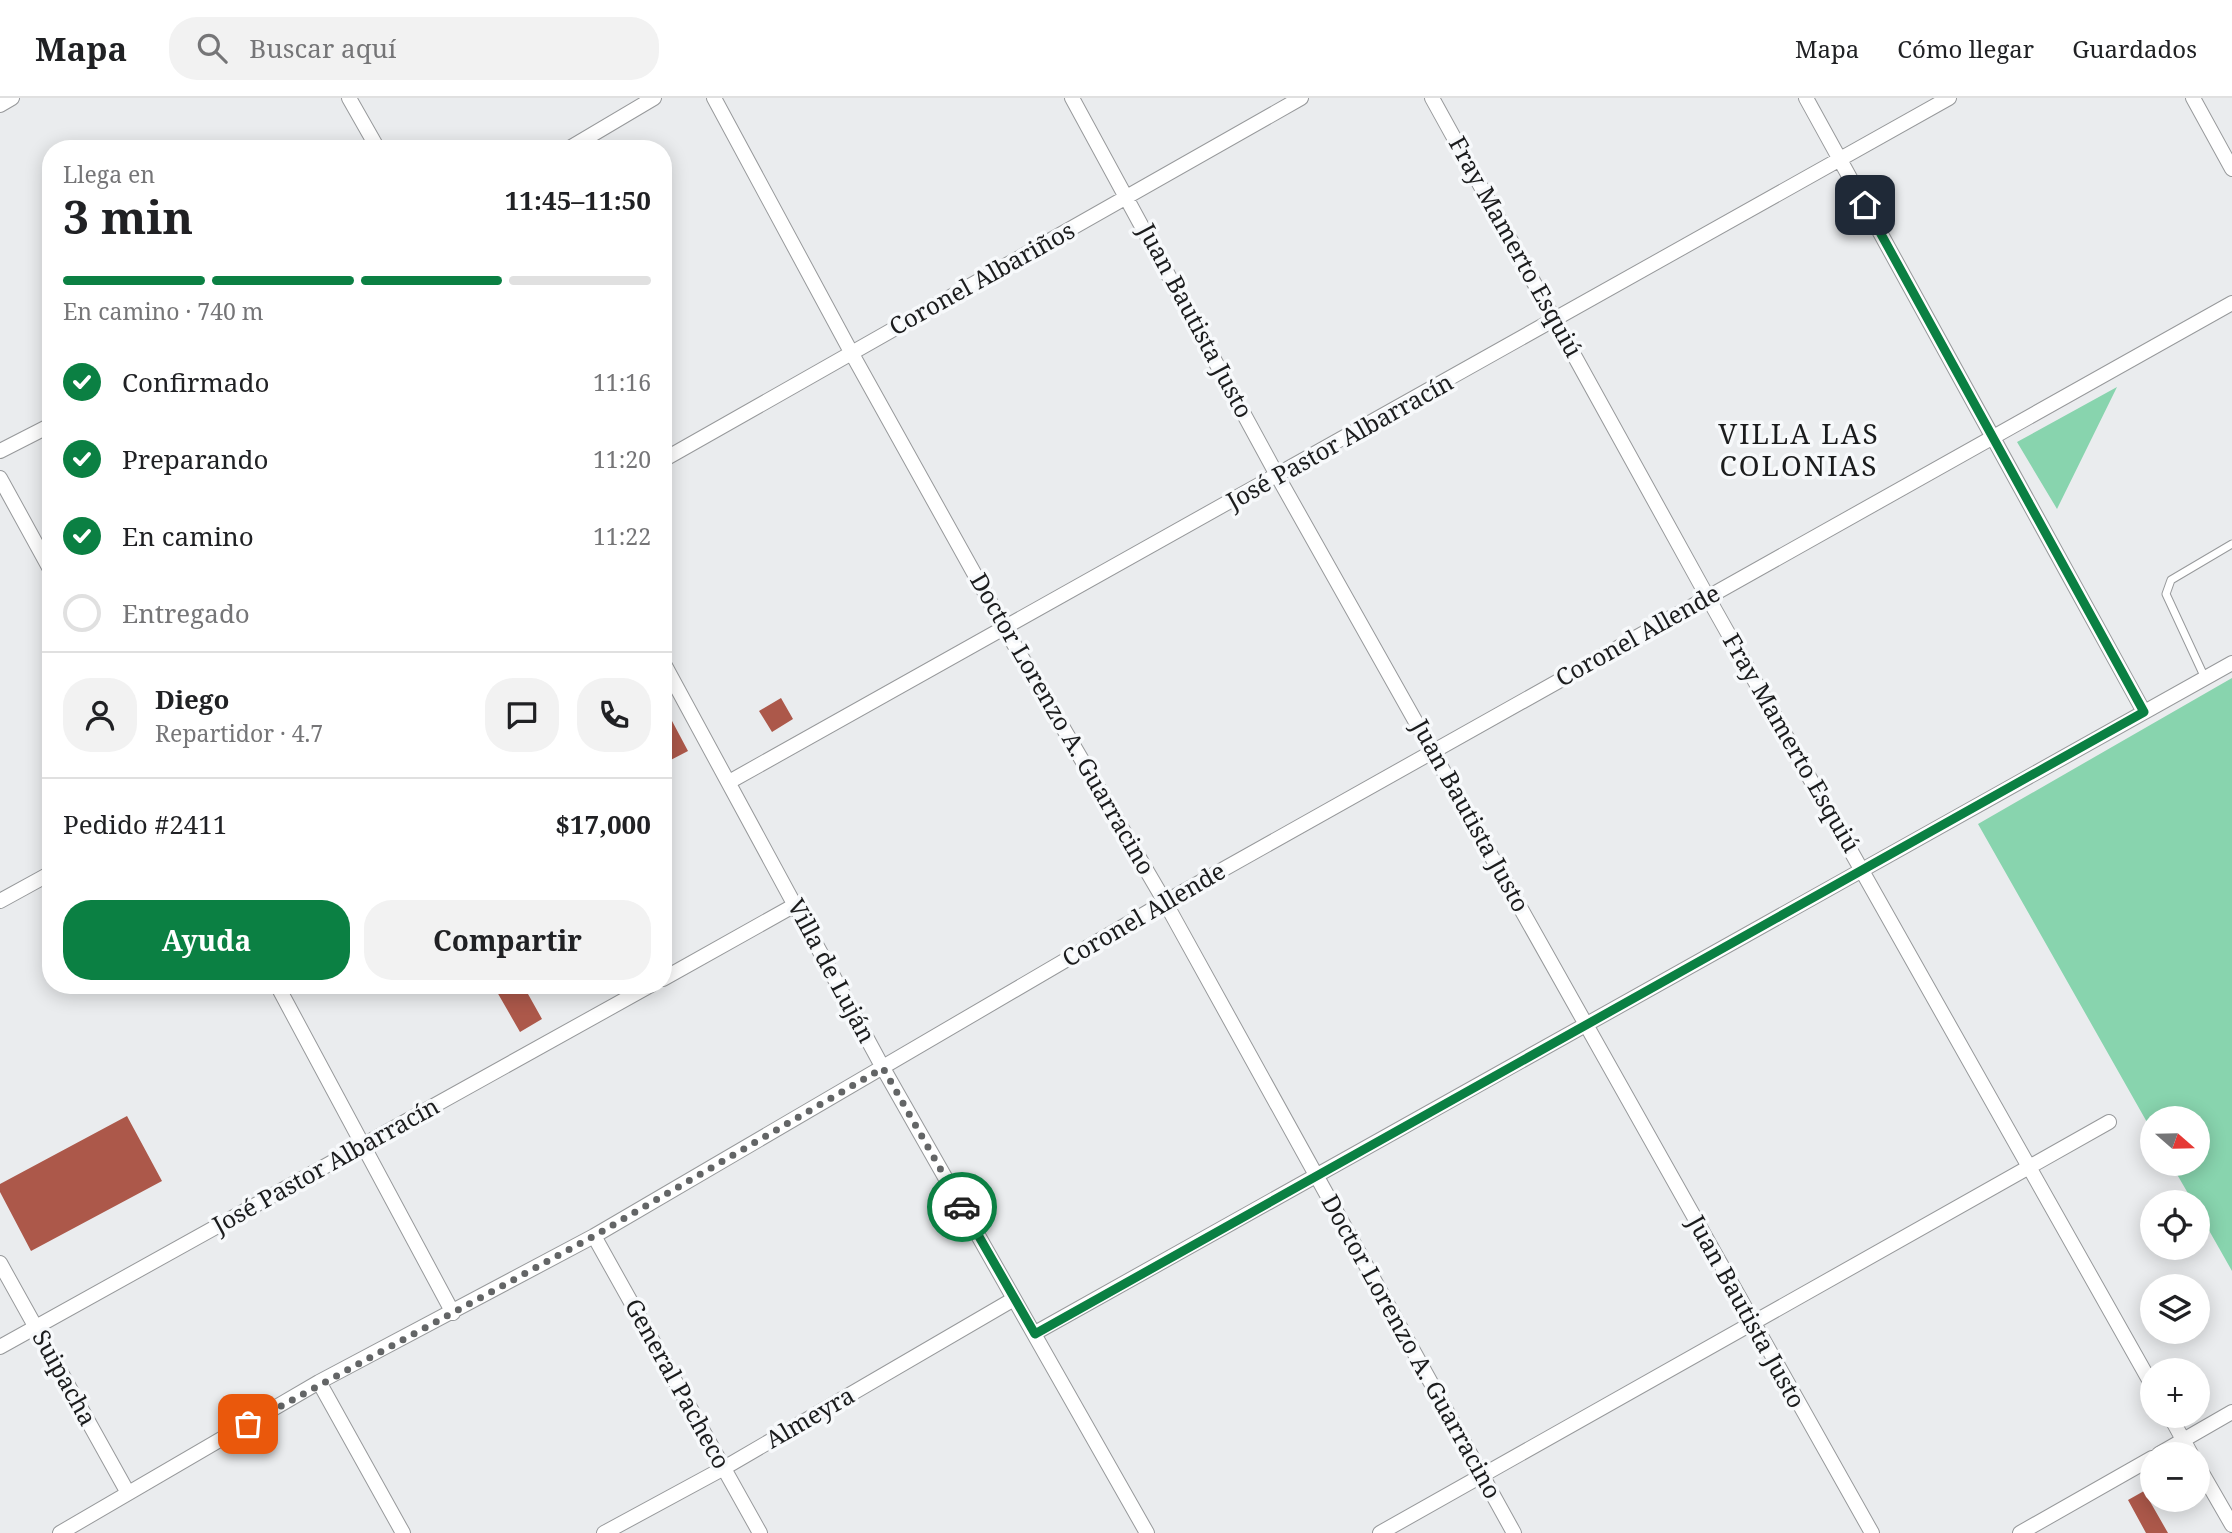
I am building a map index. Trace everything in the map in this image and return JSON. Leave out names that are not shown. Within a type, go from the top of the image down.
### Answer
[{"type":"street","points":[[0,105],[12,98]]},
{"type":"street","points":[[349,98],[372,140]]},
{"type":"street","points":[[583,140],[654,98]]},
{"type":"street","name":"Doctor Lorenzo A. Guarracino","points":[[714,98],[851,352],[1004,626],[1165,902],[1514,1533]]},
{"type":"street","name":"Juan Bautista Justo","points":[[1072,98],[1128,196],[1278,477],[1434,750],[1752,1323],[1872,1533]]},
{"type":"street","name":"Coronel Albariños","points":[[672,455],[1301,98]]},
{"type":"street","name":"Fray Mamerto Esquiú","points":[[1432,98],[1707,596],[2140,1364]]},
{"type":"street","points":[[1806,98],[2144,712]]},
{"type":"street","name":"José Pastor Albarracín","points":[[729,782],[1004,626],[1278,477],[1949,98]]},
{"type":"street","points":[[2193,98],[2232,169]]},
{"type":"street","name":"Coronel Allende","points":[[60,1533],[319,1382],[594,1236],[1165,902],[2232,303]]},
{"type":"street","points":[[0,451],[42,430]]},
{"type":"street","points":[[0,478],[42,555]]},
{"type":"street","points":[[1035,1334],[1862,868],[2232,663]]},
{"type":"street","name":"Villa de Luján","points":[[672,678],[883,1068],[1147,1533]]},
{"type":"street","points":[[0,901],[42,878]]},
{"type":"street","points":[[672,974],[795,905]]},
{"type":"street","points":[[282,994],[453,1313]]},
{"type":"street","name":"José Pastor Albarracín","points":[[0,1347],[636,994]]},
{"type":"street","points":[[1380,1533],[1483,1478],[2109,1122]]},
{"type":"street","name":"General Pacheco","points":[[594,1236],[760,1533]]},
{"type":"street","name":"Suipacha","points":[[0,1263],[128,1493]]},
{"type":"street","name":"Almeyra","points":[[604,1533],[724,1468],[1014,1299]]},
{"type":"street","points":[[319,1382],[403,1533]]},
{"type":"street","points":[[2180,1442],[2232,1412]]},
{"type":"street","points":[[2177,1428],[2184,1440]]},
{"type":"street","points":[[2020,1533],[2140,1465]]},
{"type":"street","points":[[2210,1487],[2232,1525]]},
{"type":"lane","points":[[2205,678],[2166,594],[2171,580],[2232,544]]},
{"type":"green space","points":[[2117,387],[2057,509],[2017,442]]},
{"type":"green space","points":[[2232,678],[2232,1271],[2210,1232],[2210,1190],[2186,1190],[2178,1176],[2210,1176],[2210,1106],[2140,1106],[2140,1110],[1978,824]]},
{"type":"building","points":[[781,698],[793,719],[772,732],[759,711]]},
{"type":"building","points":[[672,721],[688,751],[672,759]]},
{"type":"building","points":[[498,994],[528,994],[542,1019],[520,1032]]},
{"type":"building","points":[[127,1116],[162,1181],[31,1251],[0,1192],[0,1184]]},
{"type":"building","points":[[2140,1493],[2140,1512],[2156,1512],[2168,1533],[2146,1533],[2128,1500]]},
{"type":"way so far","points":[[248,1424],[319,1382],[594,1236],[883,1068],[962,1207]]},
{"type":"district","name":"VILLA LAS COLONIAS","points":[[1799,450]]},
{"type":"route","points":[[962,1207],[1035,1334],[2144,712],[1865,205]]}]
